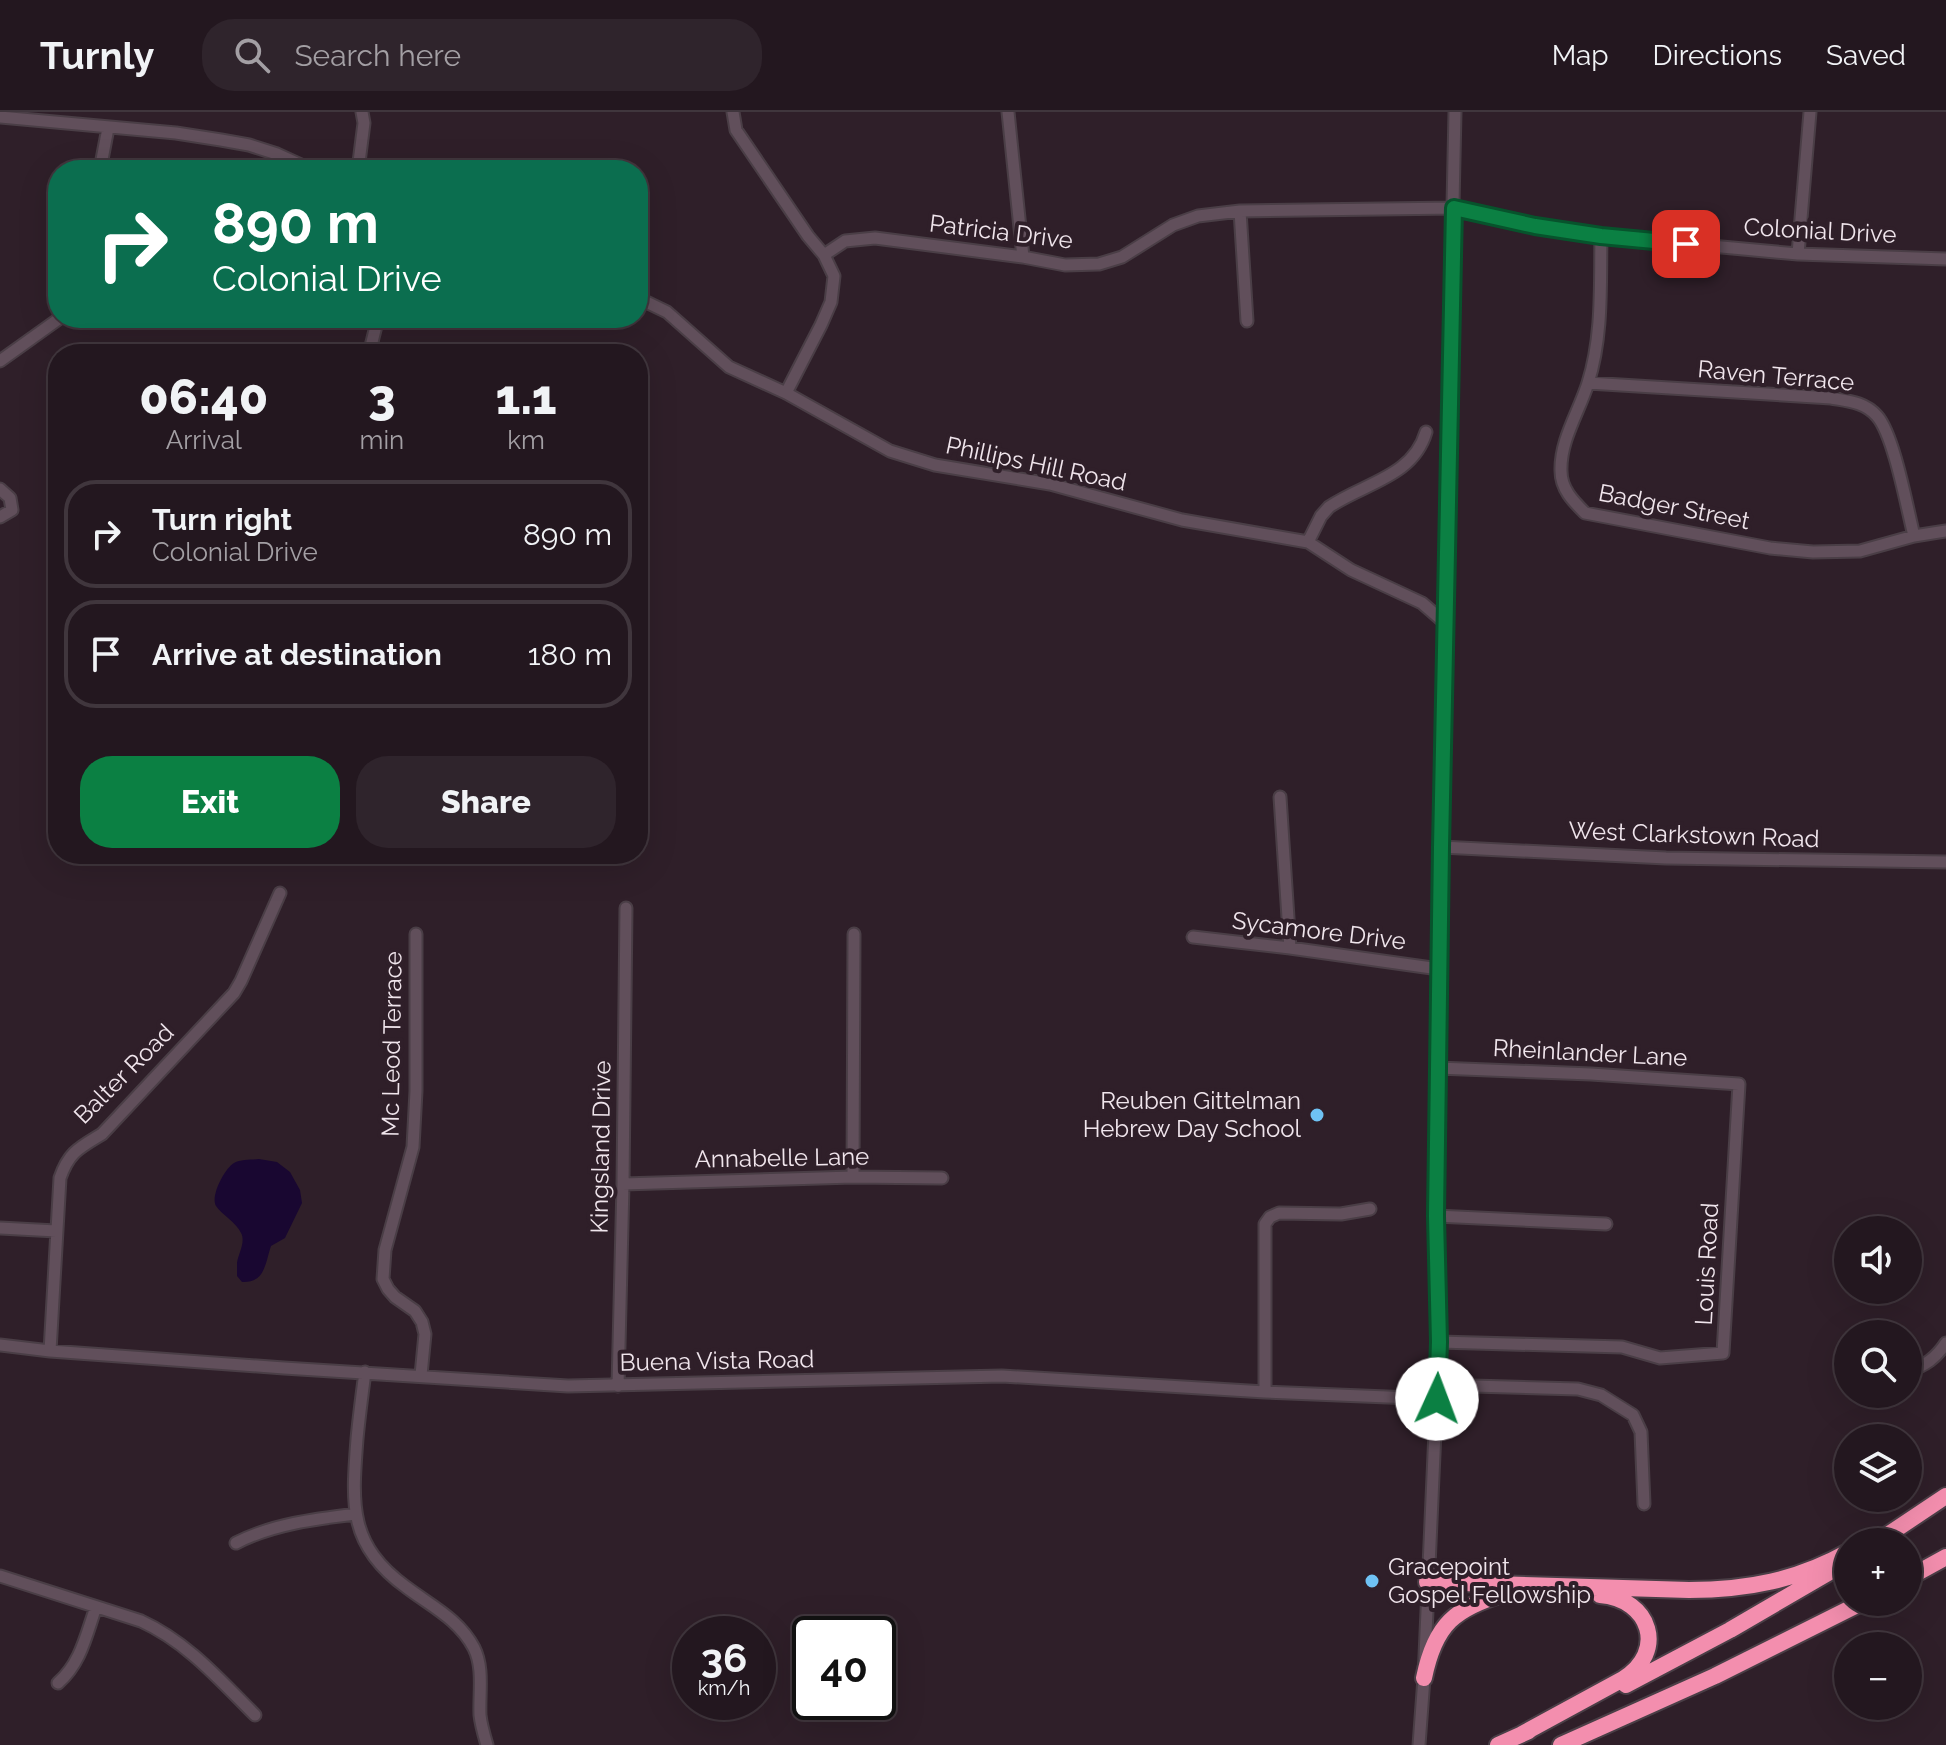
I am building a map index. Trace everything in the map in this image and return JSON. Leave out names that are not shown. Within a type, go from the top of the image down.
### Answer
[{"type":"highway","points":[[1898,1528],[1946,1496]]},
{"type":"highway","points":[[1892,1528],[1928,1508]]},
{"type":"highway","points":[[1922,1570],[1946,1557]]},
{"type":"highway","points":[[1427,1586],[1721,1589],[1786,1579],[1834,1559]]},
{"type":"highway","points":[[1498,1745],[1682,1657],[1834,1569]]},
{"type":"highway","points":[[1427,1586],[1506,1593],[1599,1595],[1622,1599],[1641,1615],[1648,1638],[1644,1659],[1631,1674],[1522,1734]]},
{"type":"highway","points":[[1424,1678],[1433,1645],[1447,1623],[1473,1604],[1506,1593]]},
{"type":"highway","points":[[1561,1745],[1725,1671],[1835,1616]]},
{"type":"street","points":[[359,160],[364,123],[362,112]]},
{"type":"street","points":[[733,112],[736,130],[824,255],[834,276],[831,302],[786,393]]},
{"type":"street","points":[[1008,112],[1023,257]]},
{"type":"street","points":[[1419,1745],[1439,1342],[1436,1216],[1439,969],[1455,112]]},
{"type":"street","points":[[1798,254],[1810,112]]},
{"type":"street","points":[[0,117],[176,133],[249,145],[290,160]]},
{"type":"street","points":[[102,160],[108,128]]},
{"type":"street","name":"Patricia Drive","points":[[824,255],[845,241],[875,238],[1065,265],[1099,264],[1122,257],[1173,225],[1198,216],[1240,211],[1454,208]]},
{"type":"street","name":"Colonial Drive","points":[[1454,208],[1535,226],[1601,236],[1798,254],[1946,259]]},
{"type":"street","points":[[1240,211],[1247,321]]},
{"type":"street","name":"Badger Street","points":[[1601,236],[1599,337],[1588,383],[1564,445],[1560,474],[1568,496],[1585,513],[1770,548],[1813,552],[1860,551],[1946,531]]},
{"type":"street","name":"Phillips Hill Road","points":[[648,303],[667,312],[729,367],[786,393],[890,451],[935,465],[1050,484],[1182,520],[1308,542],[1351,570],[1422,603],[1444,622]]},
{"type":"street","points":[[0,361],[48,327]]},
{"type":"street","name":"Raven Terrace","points":[[1588,383],[1831,398],[1859,403],[1876,414],[1887,431],[1914,536]]},
{"type":"street","points":[[1308,542],[1329,507],[1410,461],[1420,449],[1426,432]]},
{"type":"street","points":[[0,489],[10,498],[12,510],[0,517]]},
{"type":"street","points":[[1280,797],[1290,948]]},
{"type":"street","name":"West Clarkstown Road","points":[[1441,847],[1666,858],[1946,862]]},
{"type":"street","name":"Balter Road","points":[[50,1351],[60,1178],[66,1162],[75,1150],[102,1134],[234,993],[280,893]]},
{"type":"street","name":"Kingsland Drive","points":[[618,1386],[626,908]]},
{"type":"street","name":"Mc Leod Terrace","points":[[416,934],[413,1147],[385,1250],[383,1279],[395,1297],[415,1311],[422,1322],[425,1334],[421,1375]]},
{"type":"street","points":[[853,1177],[854,934]]},
{"type":"street","name":"Sycamore Drive","points":[[1193,937],[1439,969]]},
{"type":"street","name":"Rheinlander Lane","points":[[1438,1068],[1739,1084]]},
{"type":"street","name":"Louis Road","points":[[1439,1342],[1622,1347],[1660,1358],[1723,1353],[1739,1084]]},
{"type":"street","name":"Annabelle Lane","points":[[623,1184],[853,1177],[942,1178]]},
{"type":"street","points":[[1265,1392],[1265,1224],[1270,1217],[1279,1213],[1341,1214],[1370,1209]]},
{"type":"street","points":[[1436,1216],[1606,1224]]},
{"type":"street","points":[[0,1228],[56,1231]]},
{"type":"street","points":[[1922,1366],[1937,1355],[1946,1343]]},
{"type":"street","name":"Buena Vista Road","points":[[0,1345],[519,1384],[618,1386],[1002,1376],[1437,1399]]},
{"type":"street","points":[[365,1372],[353,1481],[356,1514],[366,1545],[397,1581],[453,1621],[475,1650],[480,1671],[480,1716],[487,1745]]},
{"type":"street","points":[[1437,1385],[1578,1389],[1601,1395],[1633,1415],[1641,1432],[1644,1504]]},
{"type":"street","points":[[236,1543],[290,1524],[356,1514]]},
{"type":"street","points":[[0,1576],[141,1621],[160,1630],[176,1640],[255,1715]]},
{"type":"street","points":[[58,1683],[76,1663],[96,1607]]},
{"type":"shaded area","points":[[259,1159],[277,1162],[290,1172],[300,1190],[302,1203],[285,1238],[271,1246],[260,1276],[242,1282],[237,1276],[237,1263],[242,1237],[236,1225],[216,1206],[215,1196],[230,1166],[240,1161]]},
{"type":"place","name":"Reuben Gittelman Hebrew Day School","points":[[1317,1115]]},
{"type":"place","name":"Gracepoint Gospel Fellowship","points":[[1372,1581]]},
{"type":"route","points":[[1437,1399],[1436,1216],[1444,622],[1454,208],[1535,226],[1686,244]]}]
